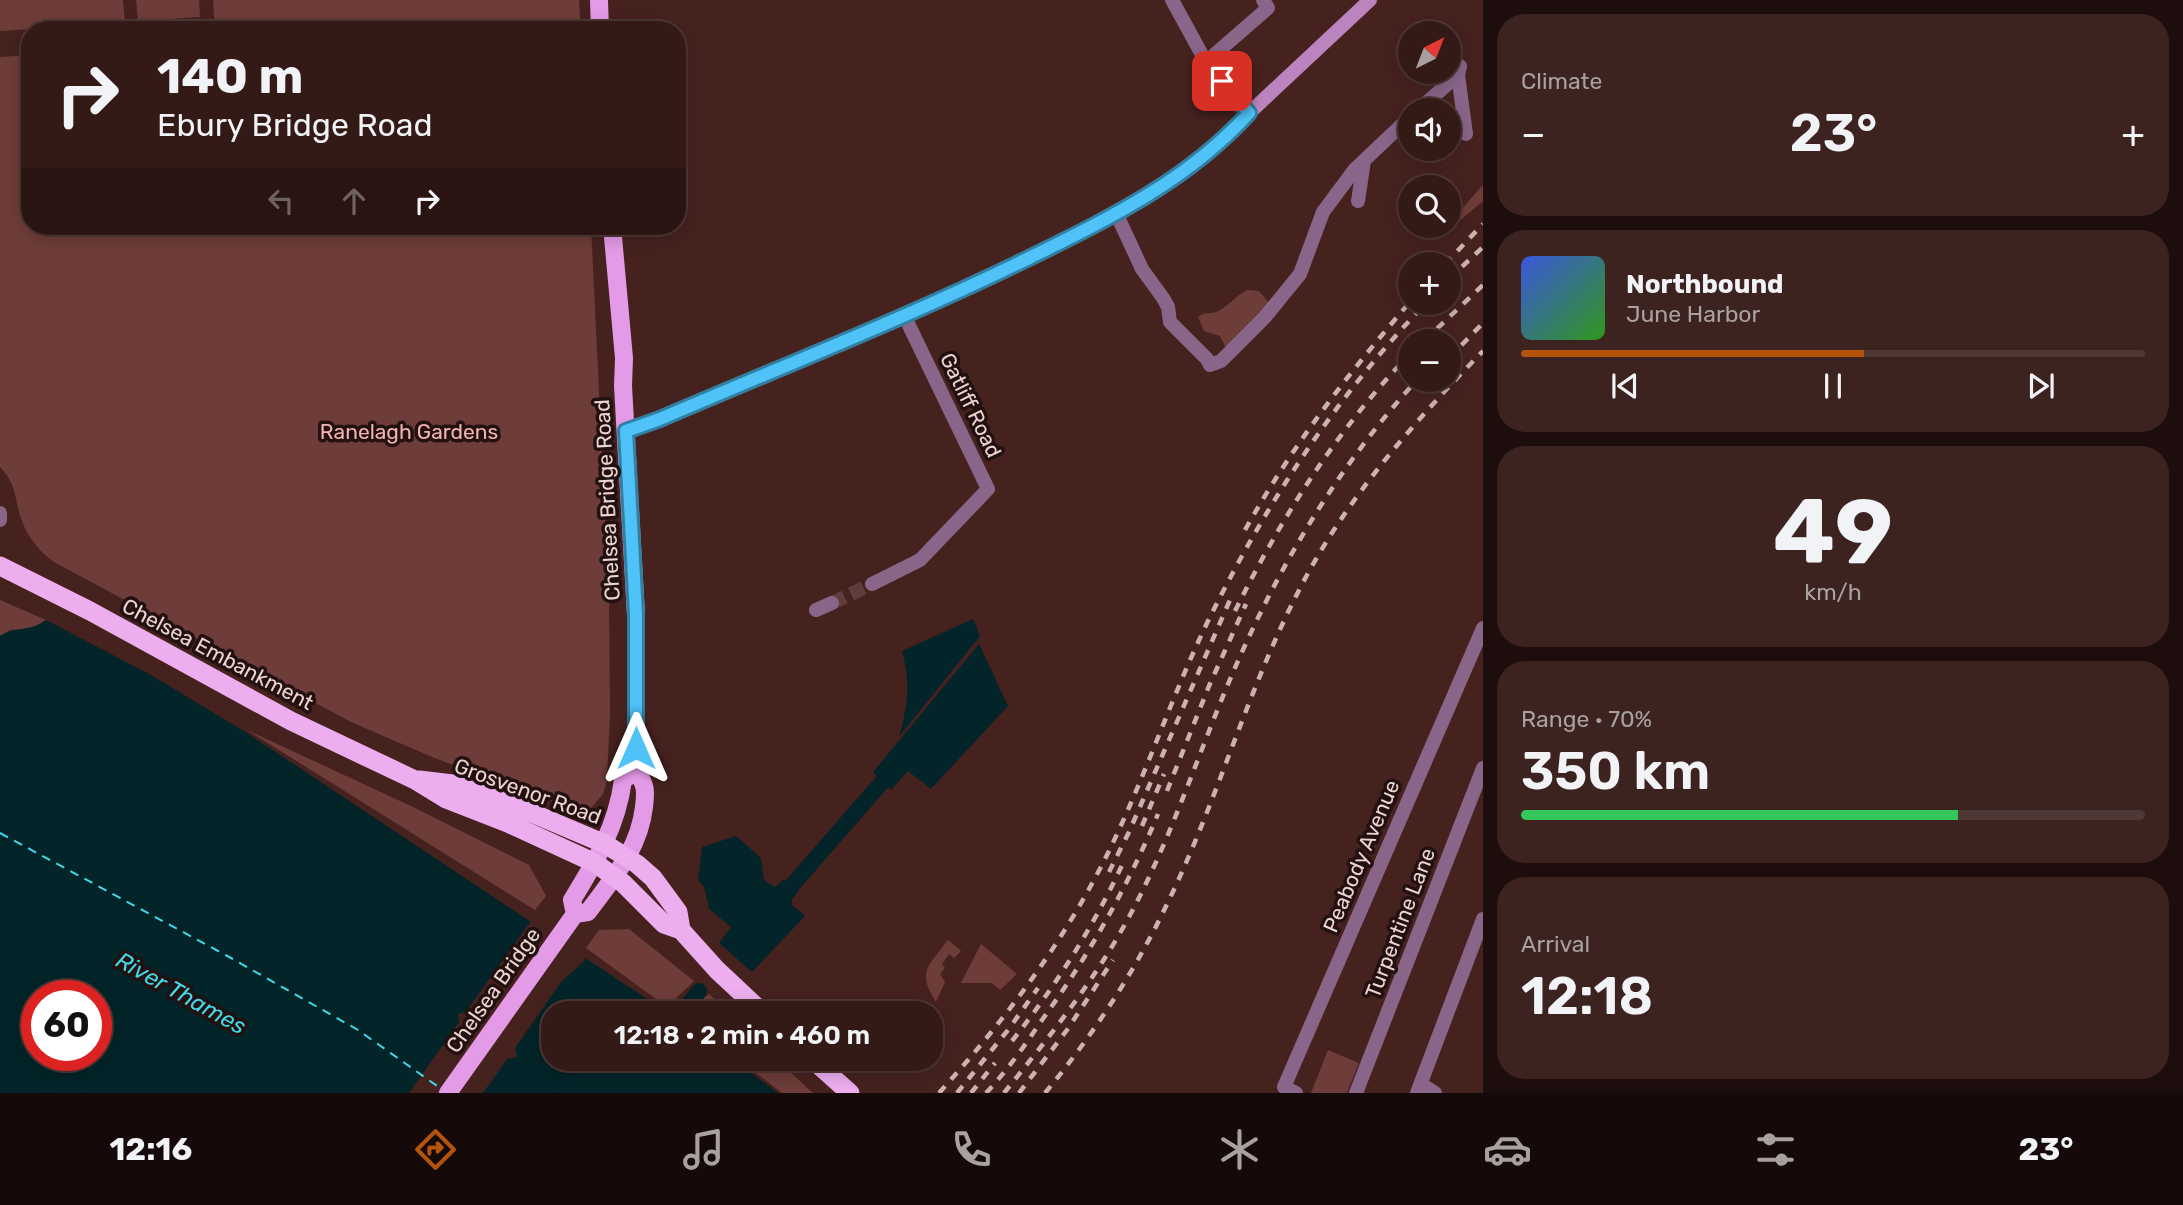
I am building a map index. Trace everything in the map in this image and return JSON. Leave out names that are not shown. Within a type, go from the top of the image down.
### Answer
[{"type":"highway","name":"Chelsea Embankment","points":[[0,566],[102,617],[291,721],[415,780]]},
{"type":"highway","name":"Grosvenor Road","points":[[415,780],[453,784],[606,844],[647,873],[660,887],[678,912],[681,930]]},
{"type":"highway","name":"Grosvenor Road","points":[[415,780],[446,799],[510,824],[595,863],[616,877],[664,924],[681,930],[717,970],[750,1001]]},
{"type":"highway","points":[[825,1071],[850,1093]]},
{"type":"main road","points":[[599,0],[600,21]]},
{"type":"main road","points":[[626,431],[660,419],[991,277],[1117,215],[1200,159],[1370,0]]},
{"type":"main road","name":"Chelsea Bridge Road","points":[[613,235],[624,358],[636,615],[636,771],[646,788],[639,836],[616,877]]},
{"type":"main road","points":[[595,863],[606,844],[623,780],[636,771]]},
{"type":"main road","name":"Chelsea Bridge","points":[[575,914],[572,900],[595,863]]},
{"type":"main road","name":"Chelsea Bridge","points":[[448,1093],[575,914],[588,912],[616,877]]},
{"type":"street","points":[[1206,62],[1268,8],[1263,0]]},
{"type":"street","points":[[1176,2],[1206,62],[1249,113]]},
{"type":"street","points":[[1430,98],[1459,70],[1466,134]]},
{"type":"street","points":[[1117,215],[1142,269],[1168,307],[1170,322],[1210,365],[1221,361],[1265,317],[1300,274],[1323,212],[1355,169],[1398,128]]},
{"type":"street","points":[[1358,201],[1364,161]]},
{"type":"street","name":"Gatliff Road","points":[[872,584],[920,560],[988,489],[904,315]]},
{"type":"street","points":[[0,513],[0,520]]},
{"type":"street","points":[[816,610],[832,603]]},
{"type":"street","name":"Peabody Avenue","points":[[1296,1093],[1284,1087],[1483,628]]},
{"type":"street","name":"Turpentine Lane","points":[[1356,1093],[1483,768]]},
{"type":"street","points":[[1435,1093],[1419,1088],[1483,919]]},
{"type":"green space","points":[[0,0],[123,0],[125,21],[21,21],[21,30],[0,31]]},
{"type":"green space","points":[[136,0],[199,0],[200,17],[138,21]]},
{"type":"green space","points":[[213,0],[579,0],[580,21],[214,21]]},
{"type":"green space","name":"Ranelagh Gardens","points":[[21,56],[21,235],[591,235],[609,600],[610,712],[607,781],[603,794],[591,808],[575,810],[432,757],[351,722],[54,562],[34,543],[24,525],[12,486],[0,467],[0,57]]},
{"type":"green space","points":[[1483,185],[1483,201],[1461,220],[1461,210]]},
{"type":"green space","points":[[1247,290],[1259,291],[1270,304],[1226,348],[1220,336],[1204,331],[1198,317],[1220,310]]},
{"type":"green space","points":[[0,600],[46,620],[31,629],[10,630],[0,636]]},
{"type":"green space","points":[[247,730],[413,807],[529,865],[546,896],[535,910]]},
{"type":"green space","points":[[629,929],[694,981],[673,1001],[659,1001],[586,948],[599,930]]},
{"type":"green space","points":[[948,940],[961,951],[954,958],[949,954],[942,964],[945,968],[940,974],[945,982],[936,1001],[927,983],[927,969]]},
{"type":"green space","points":[[981,944],[1017,974],[1000,990],[992,983],[961,983]]},
{"type":"green space","points":[[709,994],[716,1001],[700,1001]]},
{"type":"green space","points":[[1328,1050],[1359,1063],[1347,1093],[1311,1093]]},
{"type":"green space","points":[[754,1071],[789,1071],[813,1093],[782,1093]]},
{"type":"water","points":[[973,619],[980,636],[899,737],[907,694],[907,674],[902,651]]},
{"type":"water","name":"River Thames","points":[[46,620],[151,675],[247,733],[650,1001],[541,1001],[541,1071],[748,1071],[778,1093],[0,1093],[0,636]],"holes":[[[467,1012],[515,1047],[517,1057],[507,1059],[459,1022],[458,1014]]]},
{"type":"water","points":[[979,644],[1008,706],[931,789],[908,771],[891,790],[873,772]]},
{"type":"water","points":[[736,836],[761,858],[764,880],[775,887],[783,880],[794,883],[798,892],[792,899],[792,905],[805,916],[752,972],[719,943],[731,927],[709,909],[704,887],[698,880],[702,847]]},
{"type":"pier","points":[[533,918],[585,956],[585,960],[561,982],[548,1001],[541,1001],[541,1011],[513,1051],[463,1016]]},
{"type":"pier","points":[[462,1018],[510,1055],[483,1093],[409,1093]]},
{"type":"waterway","points":[[781,898],[883,781]]},
{"type":"waterway","points":[[691,1001],[699,991]]},
{"type":"ferry route","points":[[0,833],[358,1030],[440,1088]]},
{"type":"tunnel","points":[[832,603],[872,584]]},
{"type":"railway","points":[[1456,252],[1483,224]]},
{"type":"railway","points":[[1461,268],[1483,247]]},
{"type":"railway","points":[[1437,329],[1483,285]]},
{"type":"railway","points":[[1245,530],[1282,469],[1322,412],[1399,315]]},
{"type":"railway","points":[[939,1093],[1020,995],[1089,889],[1137,789],[1193,652],[1231,576],[1279,492],[1333,413],[1415,315]]},
{"type":"railway","points":[[1461,346],[1483,323]]},
{"type":"railway","points":[[1045,1093],[1112,1001],[1155,927],[1187,862],[1269,655],[1307,575],[1325,544],[1387,457],[1483,351]]},
{"type":"railway","points":[[1235,611],[1272,542],[1313,475],[1359,412],[1398,367]]},
{"type":"railway","points":[[1004,1093],[1055,1029],[1117,939],[1172,825],[1234,670],[1271,592],[1337,481],[1407,392]]},
{"type":"railway","points":[[1109,872],[1233,593]]},
{"type":"railway","points":[[1167,791],[1209,686],[1246,604]]},
{"type":"railway","points":[[1142,826],[1164,774]]},
{"type":"railway","points":[[986,1093],[1022,1048],[1091,946],[1120,895],[1158,814]]},
{"type":"railway","points":[[1012,1041],[1073,955],[1123,863]]},
{"type":"railway","points":[[1019,1093],[1067,1030],[1113,960]]},
{"type":"railway","points":[[957,1093],[1038,988]]},
{"type":"railway","points":[[971,1093],[995,1063]]},
{"type":"route","points":[[636,748],[636,615],[626,431],[660,419],[991,277],[1117,215],[1200,159],[1249,113],[1222,81]]}]
